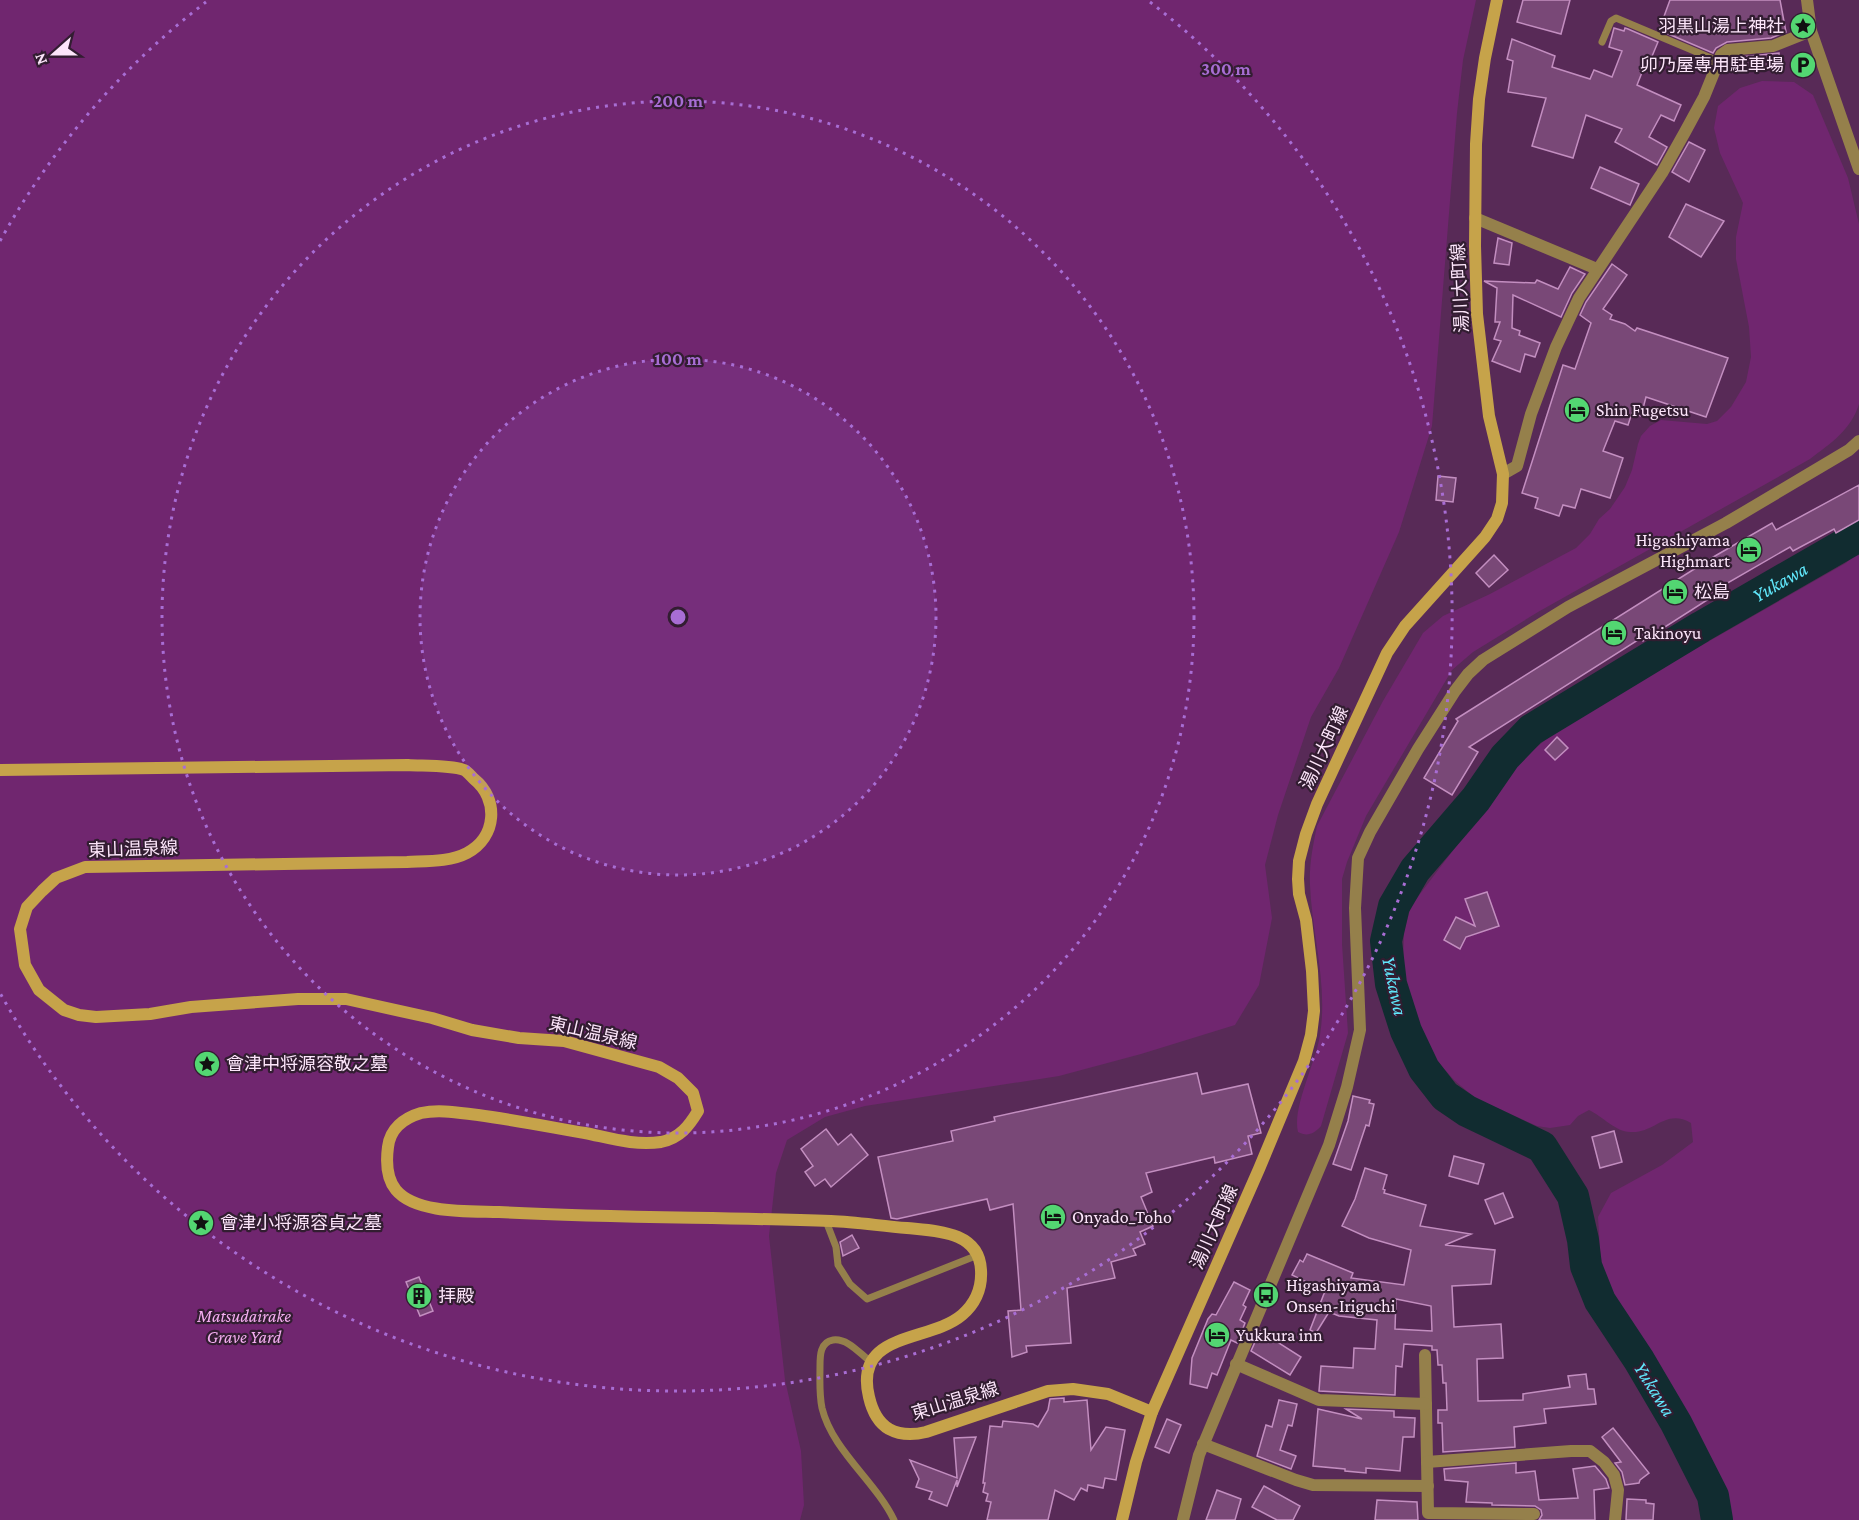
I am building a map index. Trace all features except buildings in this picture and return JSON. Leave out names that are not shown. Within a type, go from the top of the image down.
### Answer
[{"type":"main road","name":"湯川大町線","points":[[1122,1520],[1136,1462],[1152,1412],[1304,1061],[1314,1011],[1306,920],[1299,894],[1298,879],[1299,861],[1317,804],[1388,653],[1405,626],[1485,537],[1497,519],[1502,503],[1503,474],[1489,416],[1477,314],[1475,218],[1479,99],[1497,0]]},
{"type":"main road","name":"東山温泉線","points":[[0,770],[408,765],[464,770],[483,786],[490,802],[492,820],[481,841],[468,852],[450,859],[408,862],[86,867],[56,878],[27,907],[20,929],[25,966],[39,990],[63,1010],[79,1015],[96,1017],[150,1014],[210,1005],[298,999],[346,999],[432,1018],[472,1030],[519,1038],[564,1041],[618,1055],[659,1067],[678,1078],[693,1093],[698,1111],[687,1130],[665,1141],[639,1143],[506,1119],[444,1111],[422,1113],[403,1121],[393,1132],[388,1143],[387,1156],[387,1172],[394,1188],[405,1198],[420,1205],[456,1210],[590,1217],[826,1221],[933,1230],[953,1234],[965,1240],[978,1255]]},
{"type":"main road","points":[[872,1362],[884,1348],[894,1342],[952,1322],[963,1314],[976,1297],[982,1282],[981,1262],[978,1255]]},
{"type":"main road","name":"東山温泉線","points":[[872,1362],[867,1379],[867,1390],[873,1413],[890,1429],[914,1435],[1048,1391],[1072,1389],[1108,1394],[1152,1412]]},
{"type":"street","points":[[1807,0],[1810,30],[1859,169]]},
{"type":"street","points":[[1503,474],[1517,465],[1531,414],[1556,347],[1580,298],[1662,173],[1704,98],[1721,54],[1728,50],[1773,46],[1810,30]]},
{"type":"street","points":[[1475,218],[1597,269]]},
{"type":"street","points":[[1183,1520],[1203,1444],[1329,1145],[1347,1087],[1360,1030],[1355,908],[1358,858],[1370,832],[1418,748],[1455,690],[1483,660],[1568,608],[1726,524],[1849,450],[1859,441]]},
{"type":"street","points":[[1425,1355],[1428,1513],[1500,1517],[1534,1514]]},
{"type":"street","points":[[1236,1364],[1319,1400],[1426,1404]]},
{"type":"street","points":[[1203,1444],[1313,1485],[1428,1486]]},
{"type":"street","points":[[1427,1462],[1590,1451],[1604,1462],[1614,1475],[1618,1490],[1615,1520]]},
{"type":"lane","points":[[1602,42],[1611,21],[1616,18],[1718,61]]},
{"type":"lane","points":[[826,1221],[836,1247],[838,1265],[850,1284],[867,1299],[978,1255]]},
{"type":"lane","points":[[872,1362],[846,1342],[829,1340],[823,1346],[820,1356],[822,1408],[836,1438],[864,1478],[886,1502],[894,1520]]},
{"type":"green space","name":"Matsudairake Grave Yard","points":[[0,0],[1476,0],[1463,60],[1457,113],[1432,426],[1399,532],[1339,668],[1311,717],[1278,815],[1265,865],[1272,918],[1259,985],[1235,1025],[1059,1076],[865,1106],[825,1117],[787,1140],[776,1173],[769,1236],[785,1380],[801,1451],[804,1505],[800,1520],[0,1520]]},
{"type":"green space","points":[[1762,81],[1794,82],[1813,95],[1848,178],[1859,224],[1859,404],[1846,429],[1810,459],[1538,612],[1473,652],[1452,670],[1366,816],[1347,862],[1342,879],[1342,944],[1348,1033],[1321,1126],[1310,1134],[1301,1134],[1298,1132],[1298,1111],[1318,1046],[1322,1016],[1321,979],[1310,885],[1317,826],[1383,701],[1423,633],[1443,616],[1490,594],[1576,548],[1590,534],[1625,487],[1641,436],[1650,426],[1661,420],[1707,424],[1717,421],[1731,407],[1746,382],[1751,357],[1749,327],[1736,259],[1736,237],[1743,203],[1720,153],[1714,128],[1718,106],[1740,88]]},
{"type":"green space","points":[[1859,551],[1859,1520],[1725,1520],[1704,1463],[1690,1434],[1616,1309],[1605,1281],[1600,1251],[1598,1217],[1611,1193],[1662,1165],[1693,1142],[1691,1123],[1674,1118],[1639,1132],[1630,1132],[1614,1127],[1589,1110],[1578,1116],[1570,1125],[1550,1128],[1537,1126],[1475,1098],[1454,1080],[1431,1054],[1413,1012],[1403,971],[1404,932],[1411,906],[1522,759],[1585,712],[1846,563]]},
{"type":"waterway","name":"Yukawa","points":[[1717,1520],[1713,1496],[1676,1423],[1639,1360],[1600,1301],[1586,1266],[1573,1196],[1542,1147],[1467,1111],[1445,1096],[1424,1069],[1406,1031],[1391,984],[1386,941],[1394,906],[1415,870],[1476,799],[1505,757],[1531,730],[1701,627],[1859,536]]},
{"type":"place","name":"羽黒山湯上神社","points":[[1803,26]]},
{"type":"place","name":"卯乃屋専用駐車場","points":[[1803,65]]},
{"type":"place","name":"Shin Fugetsu","points":[[1577,410]]},
{"type":"place","name":"Higashiyama Highmart","points":[[1749,550]]},
{"type":"place","name":"松島","points":[[1675,592]]},
{"type":"place","name":"Takinoyu","points":[[1614,633]]},
{"type":"place","name":"會津中将源容敬之墓","points":[[207,1064]]},
{"type":"place","name":"Onyado_Toho","points":[[1053,1217]]},
{"type":"place","name":"會津小将源容貞之墓","points":[[201,1223]]},
{"type":"place","name":"Higashiyama Onsen-Iriguchi","points":[[1266,1295]]},
{"type":"place","name":"拝殿","points":[[419,1296]]},
{"type":"place","name":"Yukkura inn","points":[[1217,1335]]}]
